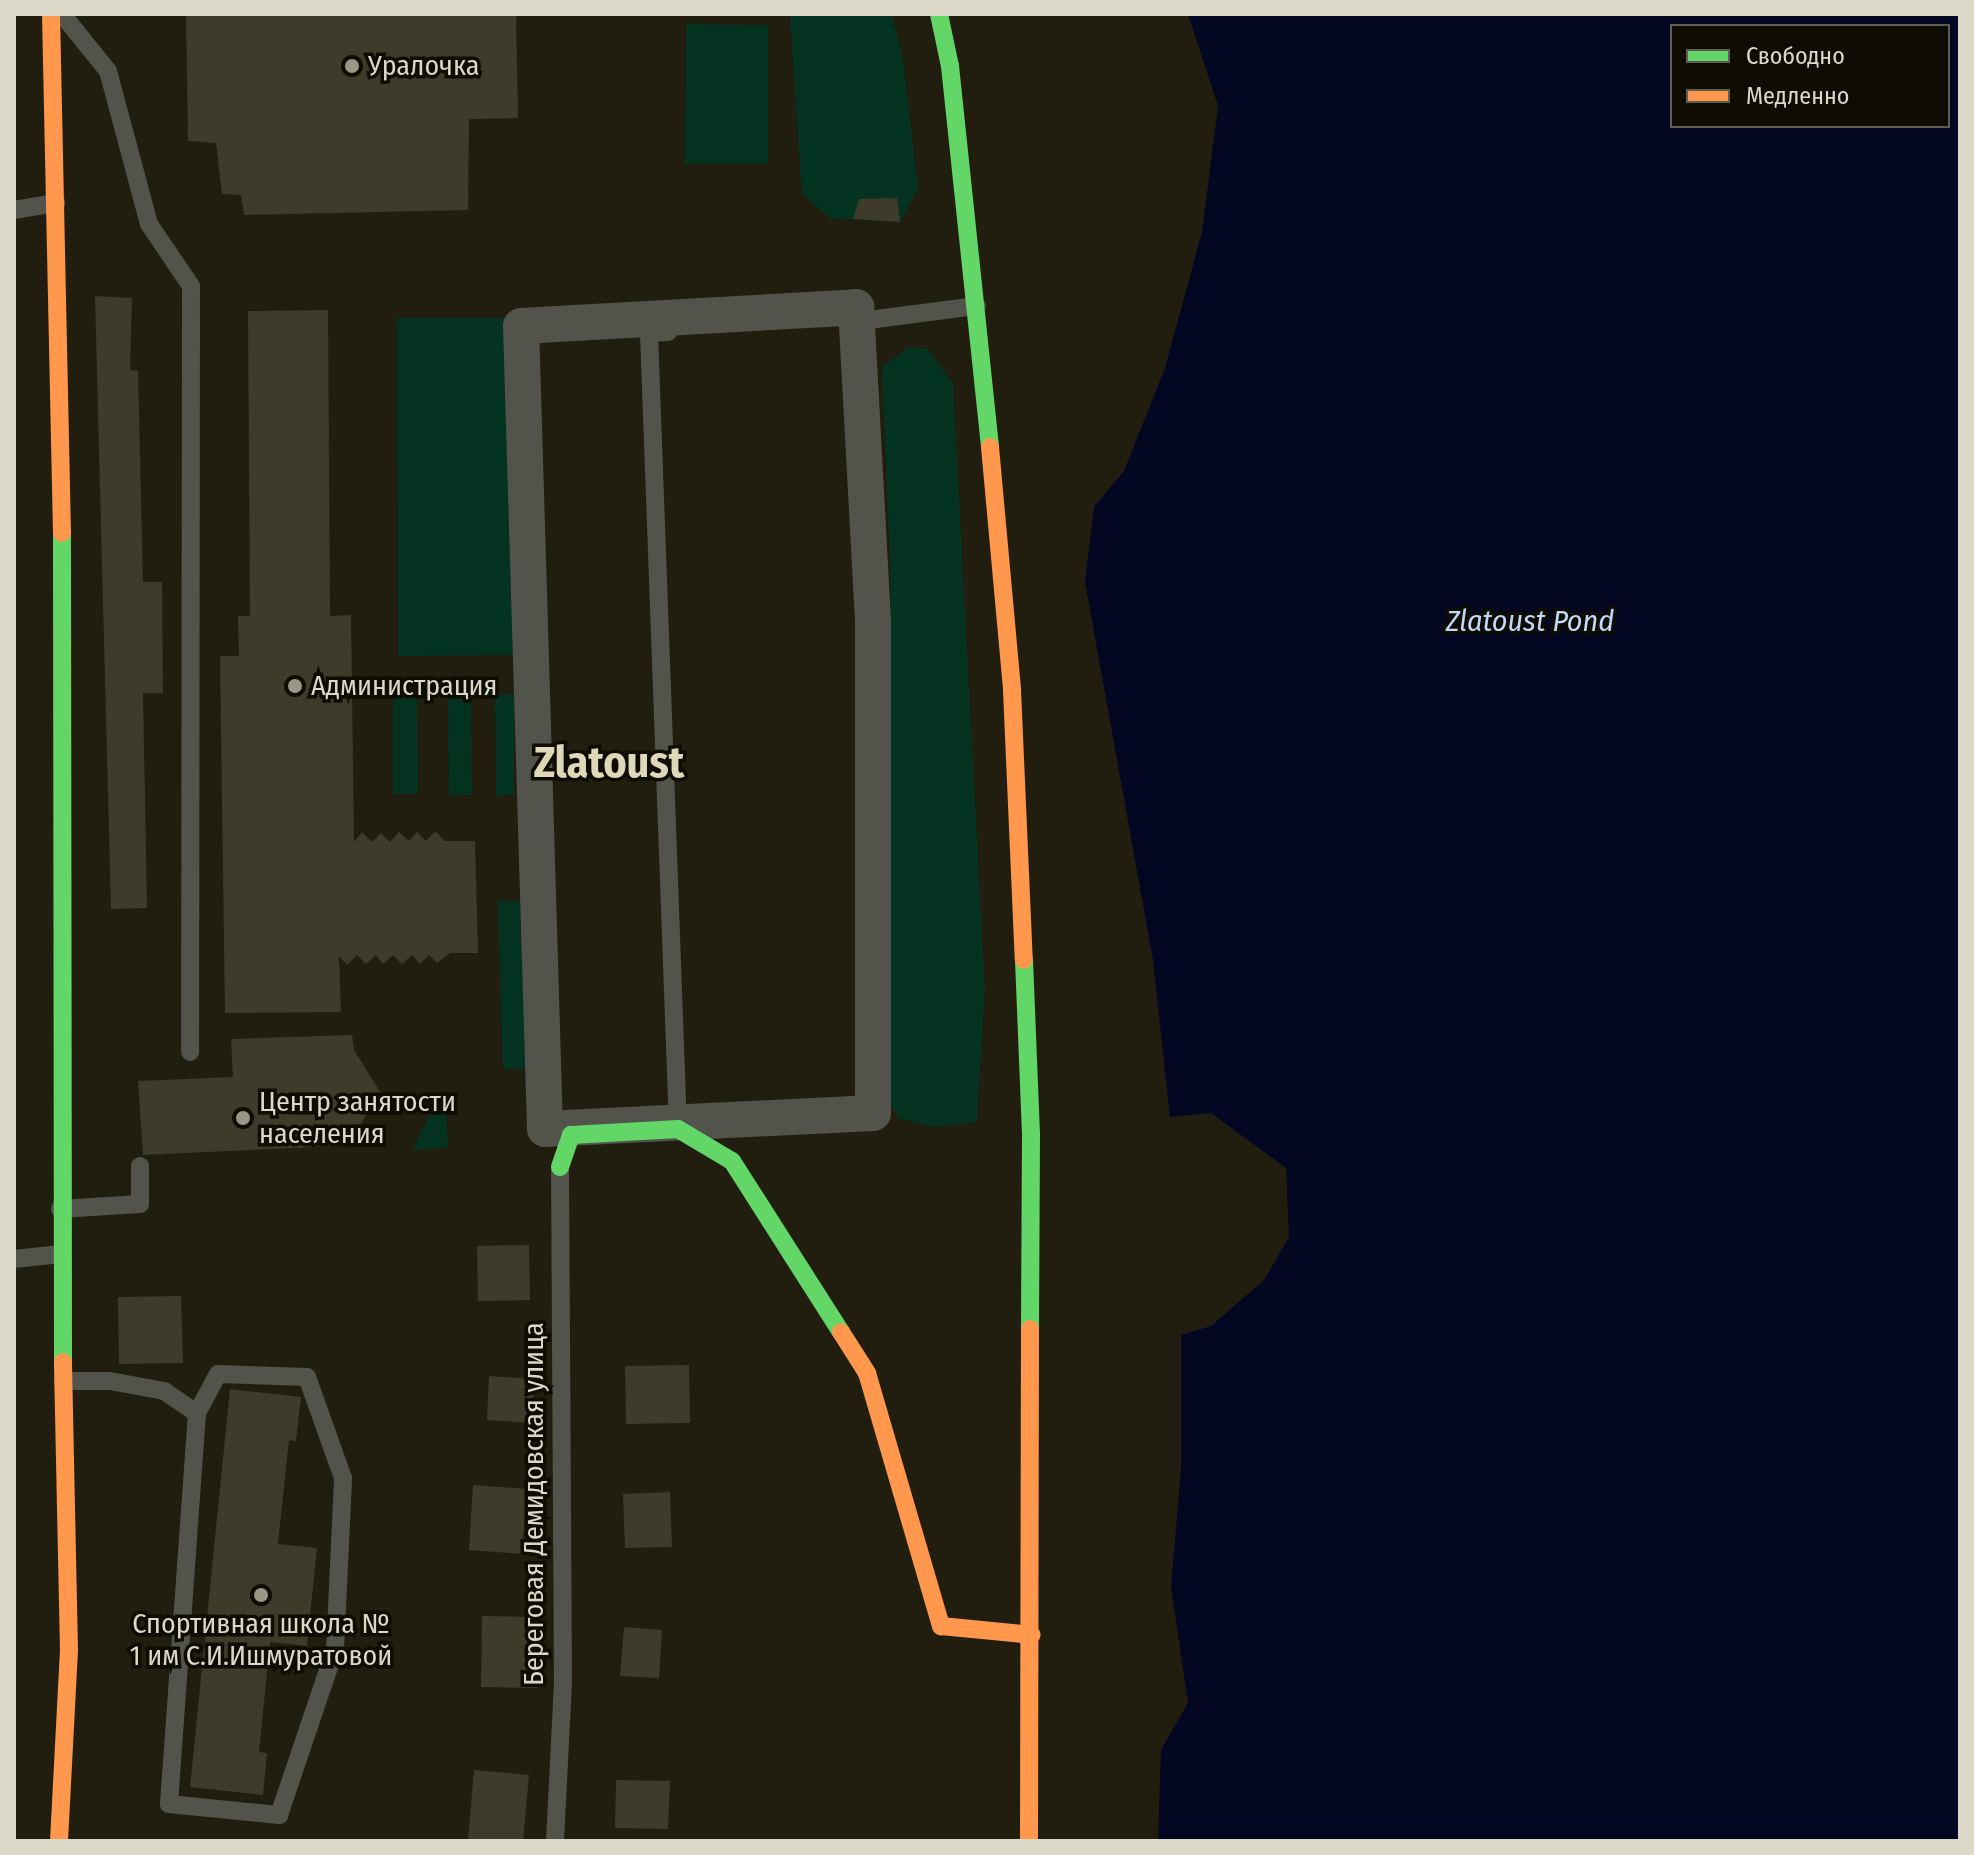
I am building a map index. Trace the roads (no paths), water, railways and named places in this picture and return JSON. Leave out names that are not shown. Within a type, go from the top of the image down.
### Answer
[{"type":"main road","points":[[51,14],[58,203],[60,1209],[69,1651],[59,1841]]},
{"type":"main road","points":[[939,14],[950,66],[977,306],[1012,690],[1031,1134],[1032,1635],[1029,1841]]},
{"type":"main road","points":[[560,1167],[571,1135],[678,1126],[732,1161],[867,1373],[941,1626],[1032,1635]]},
{"type":"street","points":[[856,307],[857,322],[873,621],[873,1113],[678,1126],[545,1129],[521,326],[856,307]]},
{"type":"lane","points":[[62,14],[108,71],[149,224],[191,286],[190,1052]]},
{"type":"lane","points":[[14,210],[58,203]]},
{"type":"lane","points":[[678,1126],[649,333],[857,322],[977,306]]},
{"type":"lane","points":[[60,1209],[140,1204],[140,1166]]},
{"type":"lane","name":"Береговая Демидовская улица","points":[[555,1841],[563,1685],[560,1167]]},
{"type":"lane","points":[[14,1259],[61,1254]]},
{"type":"lane","points":[[218,1374],[307,1377],[343,1478],[335,1650],[279,1815],[169,1804],[197,1413],[218,1374]]},
{"type":"lane","points":[[63,1381],[110,1381],[164,1391],[197,1413]]},
{"type":"water","name":"Zlatoust Pond","points":[[1188,14],[1960,14],[1960,1841],[1158,1841],[1161,1750],[1188,1703],[1171,1587],[1181,1469],[1181,1335],[1211,1326],[1264,1280],[1289,1237],[1286,1168],[1211,1113],[1170,1117],[1153,960],[1085,582],[1094,507],[1124,471],[1165,368],[1202,232],[1218,106]]},
{"type":"place","name":"Уралочка","points":[[352,66]]},
{"type":"place","name":"Администрация","points":[[295,686]]},
{"type":"place","name":"Центр занятости населения","points":[[243,1118]]},
{"type":"place","name":"Спортивная школа № 1 им С.И.Ишмуратовой","points":[[261,1595]]},
{"type":"district","name":"Zlatoust","points":[[609,763]]}]
